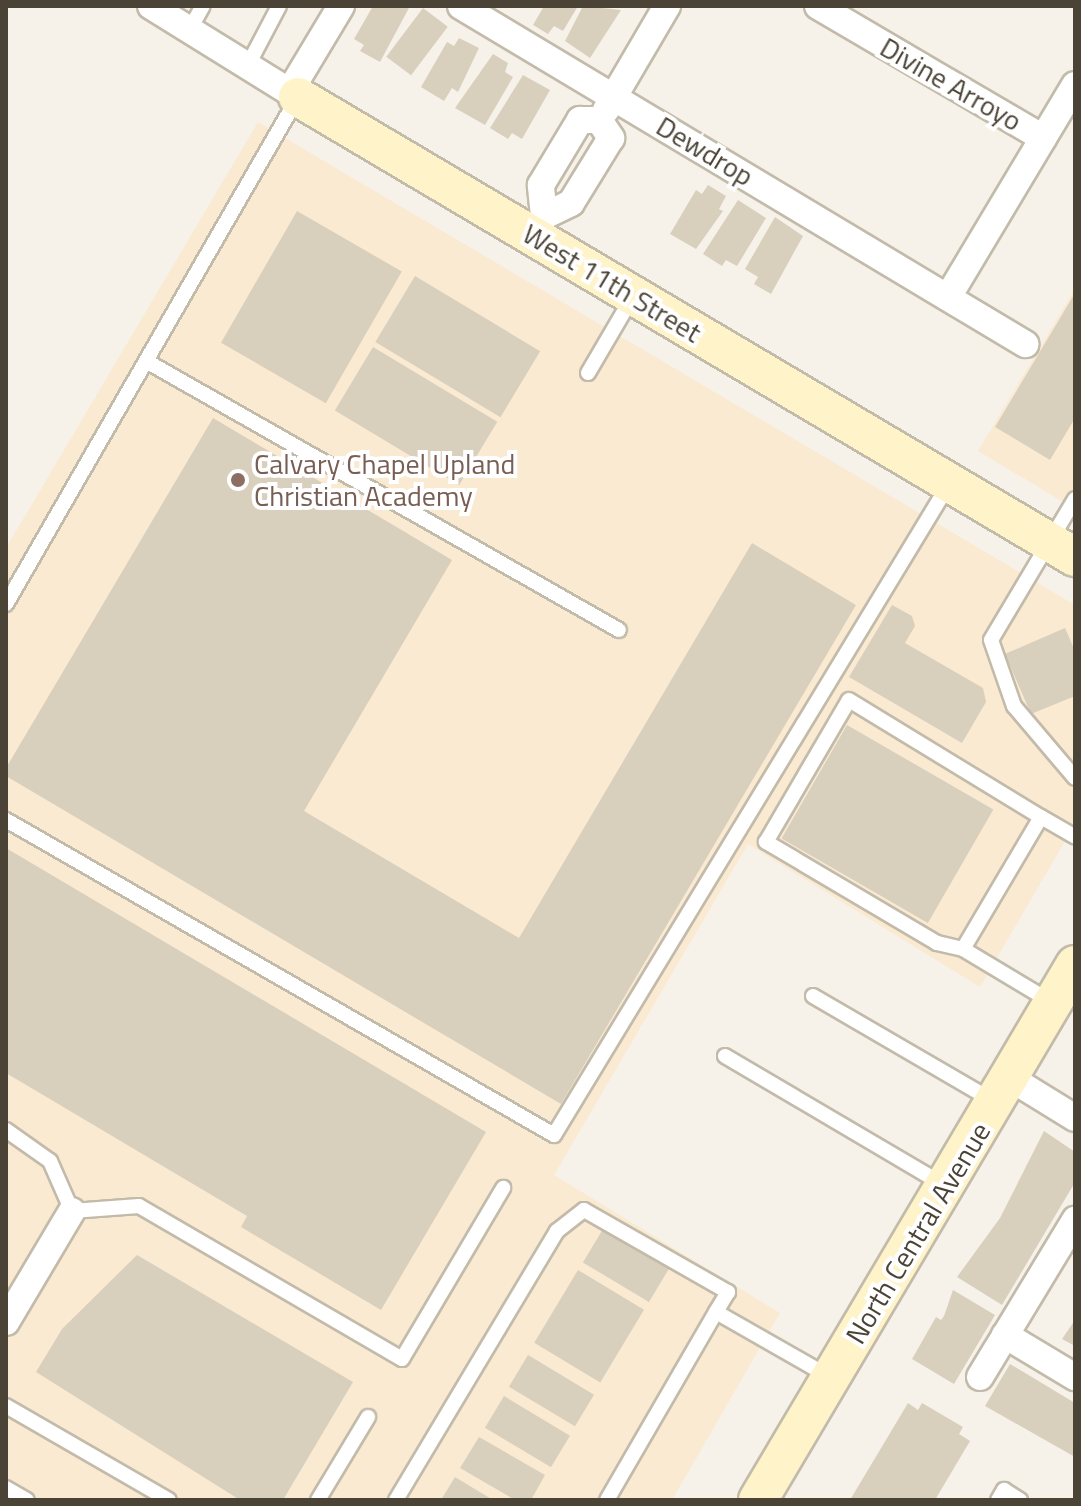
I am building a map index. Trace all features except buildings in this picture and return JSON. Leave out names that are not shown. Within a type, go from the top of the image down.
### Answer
[{"type":"street","name":"West 11th Street","points":[[151,6],[197,18],[248,65],[294,94],[538,226],[633,296],[1063,550]]},
{"type":"street","points":[[294,94],[341,6]]},
{"type":"street","name":"Dewdrop","points":[[461,6],[1025,344]]},
{"type":"street","points":[[599,120],[667,6]]},
{"type":"street","name":"Divine Arroyo","points":[[818,6],[1043,138]]},
{"type":"street","points":[[948,297],[1075,85]]},
{"type":"street","points":[[538,226],[541,185],[580,120],[599,120]]},
{"type":"street","points":[[538,226],[571,203],[611,138],[599,120]]},
{"type":"street","points":[[561,152],[591,170]]},
{"type":"street","name":"North Central Avenue","points":[[758,1500],[1075,965]]},
{"type":"street","points":[[1003,1090],[1075,1118]]},
{"type":"street","points":[[6,1322],[72,1211]]},
{"type":"street","points":[[980,1377],[1075,1220]]},
{"type":"street","points":[[1005,1335],[1075,1377]]},
{"type":"lane","points":[[248,65],[279,6]]},
{"type":"lane","points":[[6,604],[146,361],[294,94]]},
{"type":"lane","points":[[588,373],[633,296]]},
{"type":"lane","points":[[146,361],[619,630]]},
{"type":"lane","points":[[6,820],[554,1135],[949,484]]},
{"type":"lane","points":[[1075,499],[1063,550],[991,640],[1014,706],[1075,778]]},
{"type":"lane","points":[[1054,1003],[963,949],[937,943],[766,842],[849,700],[1075,837]]},
{"type":"lane","points":[[963,949],[1041,817]]},
{"type":"lane","points":[[813,996],[1003,1090]]},
{"type":"lane","points":[[725,1056],[946,1186]]},
{"type":"lane","points":[[6,1130],[50,1161],[72,1211],[139,1206],[402,1359],[503,1188]]},
{"type":"lane","points":[[396,1500],[557,1231],[584,1210],[728,1292],[607,1500]]},
{"type":"lane","points":[[716,1312],[832,1378]]},
{"type":"lane","points":[[6,1406],[169,1500]]},
{"type":"lane","points":[[318,1500],[368,1417]]},
{"type":"lane","points":[[6,1488],[27,1500]]},
{"type":"lane","points":[[998,1500],[1004,1490],[1020,1500]]},
{"type":"shaded area","points":[[258,122],[1075,605],[1075,824],[980,987],[748,844],[554,1175],[780,1313],[672,1500],[6,1500],[6,548]]},
{"type":"shaded area","points":[[1075,289],[1075,509],[978,451]]},
{"type":"place","name":"Calvary Chapel Upland Christian Academy","points":[[238,480]]}]
